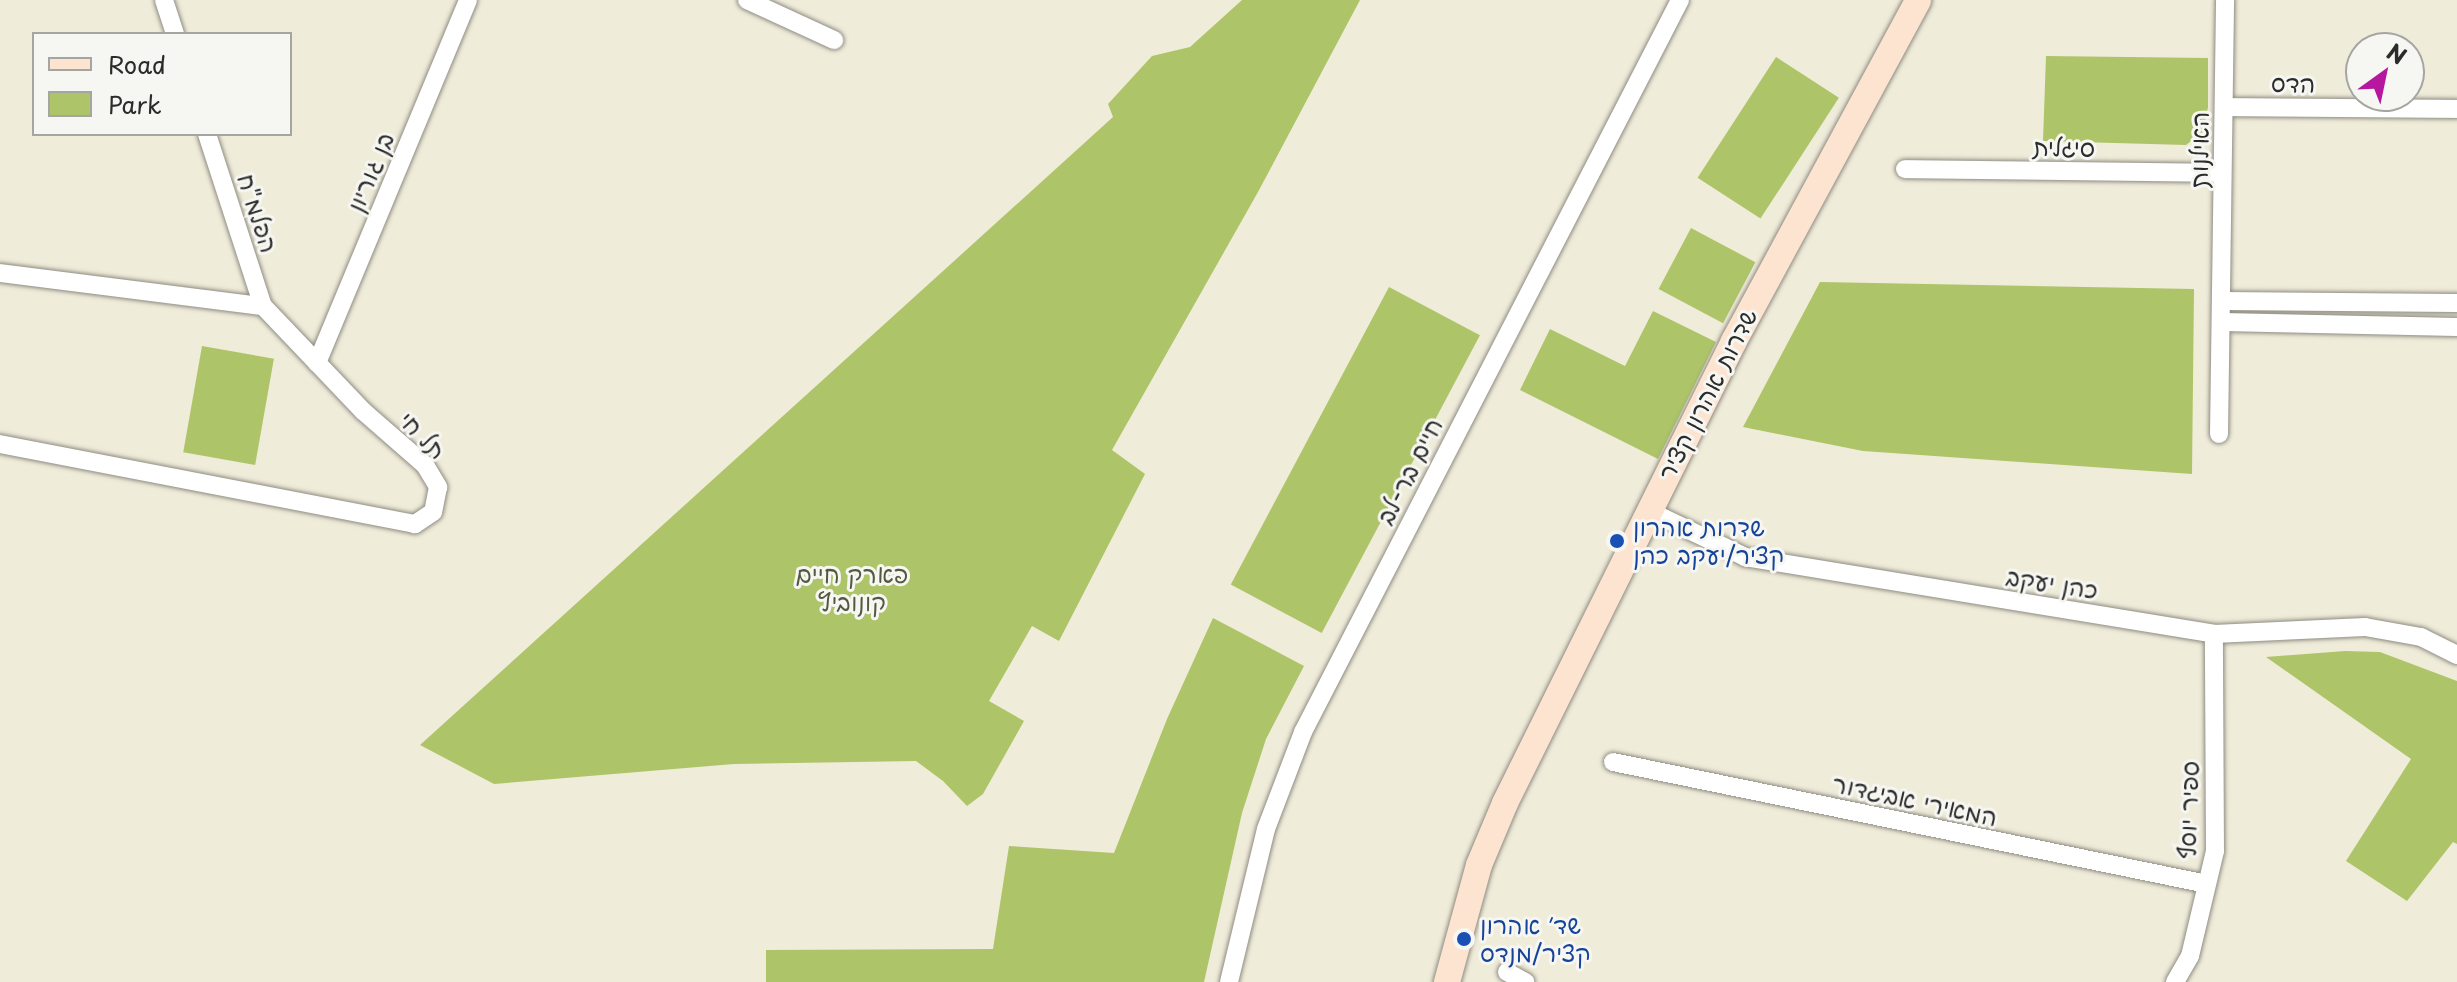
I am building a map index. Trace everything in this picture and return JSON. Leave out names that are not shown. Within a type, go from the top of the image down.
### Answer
[{"type":"street","points":[[164,0],[174,32]]},
{"type":"street","name":"בן גוריון","points":[[317,363],[468,0]]},
{"type":"street","points":[[747,0],[834,40]]},
{"type":"street","name":"חיים בר-לב","points":[[1229,982],[1266,829],[1303,732],[1680,0]]},
{"type":"street","name":"שדרות אהרון קציר","points":[[1448,980],[1479,865],[1505,803],[1647,510],[1734,341],[1918,0]]},
{"type":"street","name":"האילנות","points":[[2219,434],[2225,0]]},
{"type":"street","name":"הדס","points":[[2224,107],[2457,109]]},
{"type":"street","name":"הפלמ\"ח","points":[[208,136],[263,306]]},
{"type":"street","name":"סיגלית","points":[[1905,169],[2221,173]]},
{"type":"street","points":[[0,273],[263,306]]},
{"type":"street","points":[[2222,301],[2457,303]]},
{"type":"street","name":"תל חי","points":[[0,444],[415,524],[433,512],[438,487],[425,465],[363,411],[263,306]]},
{"type":"street","points":[[2222,322],[2457,327]]},
{"type":"street","name":"כהן יעקב","points":[[1647,510],[1745,557],[2214,634],[2365,627],[2421,637],[2457,655]]},
{"type":"street","name":"ספיר יוסף","points":[[2175,982],[2190,956],[2215,851],[2214,634]]},
{"type":"street","name":"המאירי אביגדור","points":[[1613,762],[2207,884]]},
{"type":"street","points":[[1507,972],[1525,982]]},
{"type":"green space","name":"פארק חיים קונוביץ","points":[[1242,0],[1360,0],[1258,192],[1112,450],[1145,474],[1059,641],[1032,626],[989,701],[1024,721],[983,794],[967,806],[943,781],[916,761],[734,764],[494,784],[420,745],[1113,117],[1108,104],[1152,56],[1190,47]]},
{"type":"green space","points":[[2046,56],[2208,58],[2208,107],[2203,132],[2186,145],[2043,141]]},
{"type":"green space","points":[[1776,57],[1839,98],[1760,219],[1698,178]]},
{"type":"green space","points":[[1691,228],[1755,262],[1723,323],[1659,289]]},
{"type":"green space","points":[[1820,282],[2194,289],[2192,474],[1863,451],[1743,427]]},
{"type":"green space","points":[[1389,287],[1480,335],[1322,633],[1231,585]]},
{"type":"green space","points":[[1653,311],[1716,342],[1658,459],[1520,390],[1550,329],[1625,366]]},
{"type":"green space","points":[[202,346],[274,359],[255,465],[183,452]]},
{"type":"green space","points":[[1213,618],[1304,666],[1266,739],[1242,813],[1204,982],[766,982],[766,950],[993,949],[1009,846],[1114,853],[1167,719]]},
{"type":"green space","points":[[2345,651],[2380,652],[2457,681],[2457,844],[2453,842],[2407,901],[2346,861],[2411,759],[2266,657]]},
{"type":"place","name":"שדרות אהרון קציר/יעקב כהן","points":[[1617,541]]},
{"type":"place","name":"שד׳ אהרון קציר/מנדס","points":[[1464,939]]}]
